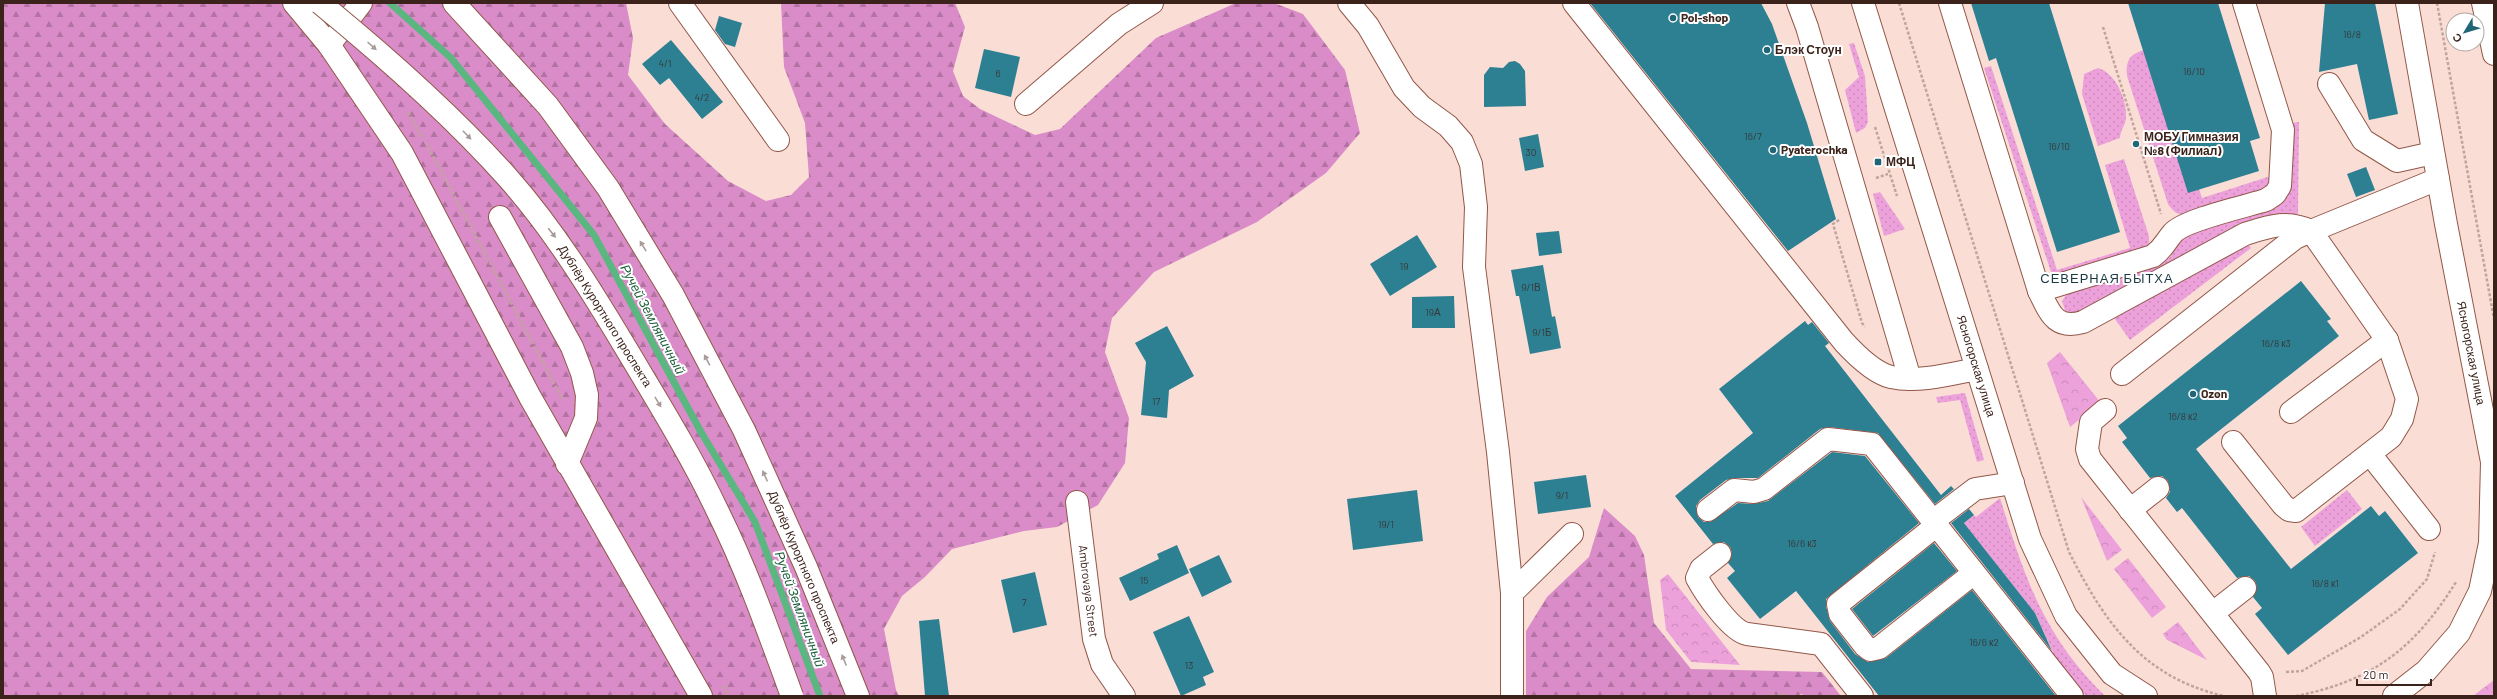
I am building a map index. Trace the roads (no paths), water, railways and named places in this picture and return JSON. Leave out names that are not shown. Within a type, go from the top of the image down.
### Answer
[{"type":"main road","points":[[294,3],[328,45],[402,153],[567,464],[701,696]]},
{"type":"main road","name":"Дублёр Курортного проспекта","points":[[320,3],[366,41],[445,112],[508,178],[558,239],[665,414],[717,508],[753,587],[792,696]]},
{"type":"main road","points":[[328,45],[361,3]]},
{"type":"main road","name":"Дублёр Курортного проспекта","points":[[454,3],[548,106],[608,188],[673,295],[744,430],[806,567],[858,696]]},
{"type":"main road","points":[[680,3],[778,140]]},
{"type":"main road","points":[[1026,104],[1119,24],[1152,3]]},
{"type":"main road","points":[[1349,3],[1368,26],[1404,88],[1422,107],[1448,126],[1462,142],[1471,164],[1476,207],[1474,267],[1498,452],[1512,593],[1512,696]]},
{"type":"main road","points":[[1574,3],[1844,342],[1860,358],[1890,377],[1910,379],[1977,369]]},
{"type":"main road","points":[[1798,3],[1807,27],[1910,379]]},
{"type":"main road","name":"Ясногорская улица","points":[[1863,3],[2030,539],[2066,616],[2112,674],[2146,696]]},
{"type":"main road","points":[[1950,3],[2039,291],[2051,315],[2061,323],[2072,325],[2083,322],[2245,234],[2270,226],[2296,224],[2311,231],[2387,340],[2407,399],[2402,419],[2391,437],[2296,511],[2289,510],[2283,504],[2233,442]]},
{"type":"main road","points":[[2039,291],[2153,256],[2170,241],[2173,233],[2186,225],[2266,200],[2275,194],[2280,186],[2283,130],[2244,3]]},
{"type":"main road","name":"Ясногорская улица","points":[[2394,696],[2426,671],[2458,633],[2480,591],[2490,543],[2492,462],[2433,153],[2407,3]]},
{"type":"main road","points":[[2483,3],[2494,54]]},
{"type":"main road","points":[[2329,84],[2367,143],[2397,161],[2433,153]]},
{"type":"main road","points":[[2122,374],[2295,238],[2438,180]]},
{"type":"main road","points":[[500,217],[572,346],[582,373],[587,395],[586,418],[567,464]]},
{"type":"main road","points":[[2291,412],[2387,340]]},
{"type":"main road","points":[[2105,410],[2091,422],[2088,454],[2130,510],[2260,674],[2265,696]]},
{"type":"main road","points":[[1708,510],[1734,490],[1754,492],[1764,489],[1823,442],[1833,439],[1872,444],[2069,695]]},
{"type":"main road","points":[[2370,454],[2429,529]]},
{"type":"main road","points":[[1974,573],[1879,648],[1870,650],[1865,646],[1840,614],[1838,604],[1975,489],[2013,483]]},
{"type":"main road","points":[[2130,510],[2158,488]]},
{"type":"main road","name":"Ambrovaya Street","points":[[1077,502],[1094,639],[1102,664],[1124,696]]},
{"type":"main road","points":[[1512,593],[1572,534]]},
{"type":"main road","points":[[1720,554],[1701,569],[1697,578],[1732,625],[1739,632],[1821,644],[1868,694]]},
{"type":"main road","points":[[2213,613],[2245,588]]},
{"type":"waterway","name":"Ручей Земляничный","points":[[390,3],[451,58],[594,235],[701,432],[755,522],[820,696]]},
{"type":"place","name":"Pol-shop","points":[[1673,18]]},
{"type":"place","name":"Блэк Стоун","points":[[1767,50]]},
{"type":"place","name":"МОБУ Гимназия №8 (Филиал)","points":[[2136,144]]},
{"type":"place","name":"Pyaterochka","points":[[1773,150]]},
{"type":"place","name":"МФЦ","points":[[1878,162]]},
{"type":"place","name":"Ozon","points":[[2193,394]]},
{"type":"district","name":"СЕВЕРНАЯ БЫТХА","points":[[2107,278]]}]
